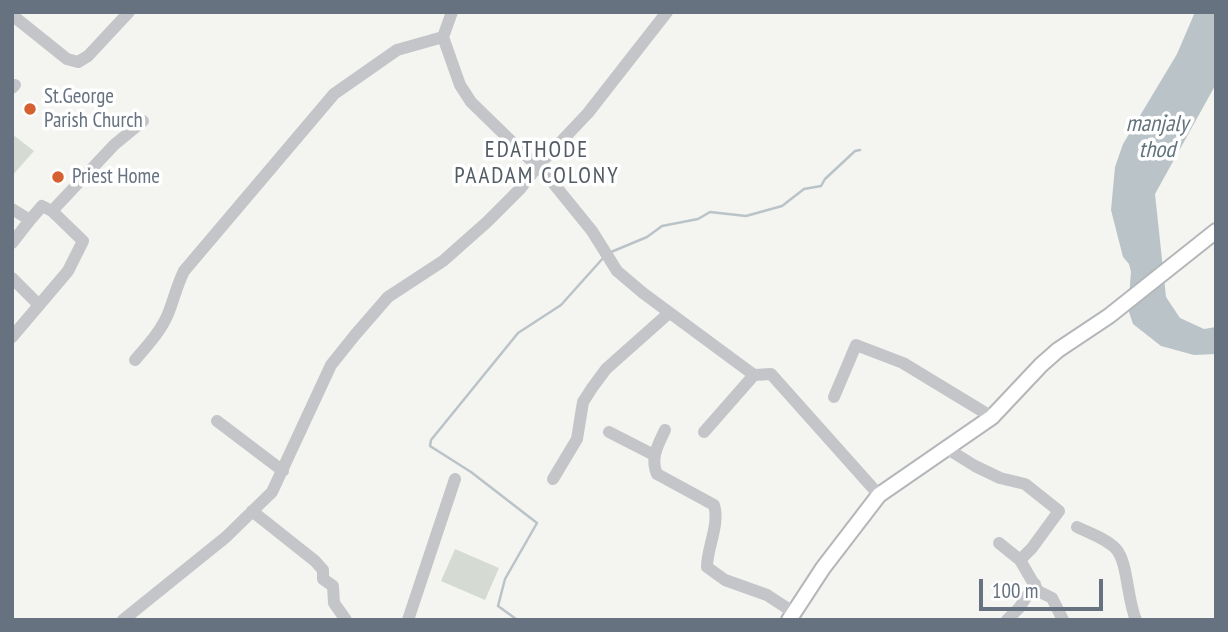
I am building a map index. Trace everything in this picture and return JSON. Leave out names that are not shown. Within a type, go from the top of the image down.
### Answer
[{"type":"main road","points":[[791,616],[838,547],[879,495],[992,417],[1041,365],[1216,231]]},
{"type":"street","points":[[12,15],[67,59],[78,62],[88,56],[129,12]]},
{"type":"street","points":[[452,12],[443,37],[460,85],[471,103],[549,178],[592,231],[617,271],[754,375],[771,374],[879,495]]},
{"type":"street","points":[[122,620],[226,537],[272,492],[331,365],[355,335],[388,297],[443,261],[520,189],[588,113],[667,12]]},
{"type":"street","points":[[135,360],[163,322],[184,271],[334,94],[397,50],[443,37]]},
{"type":"street","points":[[52,211],[114,145],[143,121]]},
{"type":"street","points":[[12,243],[42,206],[52,211],[83,241],[68,271],[12,337]]},
{"type":"street","points":[[12,209],[30,220]]},
{"type":"street","points":[[12,278],[39,305]]},
{"type":"street","points":[[553,479],[577,439],[583,402],[592,388],[606,369],[669,313]]},
{"type":"street","points":[[834,397],[856,345],[903,363],[992,417]]},
{"type":"street","points":[[704,432],[754,375]]},
{"type":"street","points":[[218,421],[283,471]]},
{"type":"street","points":[[665,430],[654,455],[656,474],[714,505],[717,516],[707,556],[707,567],[725,580],[766,595],[791,616]]},
{"type":"street","points":[[609,432],[654,455]]},
{"type":"street","points":[[946,448],[1000,478],[1025,484],[1059,511],[1020,560]]},
{"type":"street","points":[[408,620],[455,479]]},
{"type":"street","points":[[252,511],[323,570],[323,579],[333,586],[334,603],[346,620]]},
{"type":"street","points":[[1076,527],[1117,550],[1125,567],[1127,593],[1136,620]]},
{"type":"street","points":[[999,543],[1020,560],[1038,591],[1052,598],[1063,620]]},
{"type":"street","points":[[1007,620],[1019,608],[1035,584]]},
{"type":"shaded area","points":[[12,134],[34,151],[12,176]]},
{"type":"shaded area","points":[[455,549],[499,568],[485,600],[441,581]]},
{"type":"water","name":"manjaly thod","points":[[1195,12],[1216,12],[1216,84],[1155,194],[1166,297],[1180,318],[1204,329],[1216,327],[1216,354],[1194,355],[1161,346],[1133,324],[1128,309],[1131,272],[1123,257],[1111,210],[1115,167],[1123,144],[1177,54]]},
{"type":"waterway","points":[[611,252],[647,237],[662,226],[698,219],[710,212],[746,216],[782,206],[804,189],[821,186],[855,151],[860,150]]},
{"type":"waterway","points":[[516,619],[498,606],[505,579],[537,523],[471,472],[430,446],[431,440],[518,333],[561,305],[604,257]]},
{"type":"place","name":"St.George Parish Church","points":[[30,109]]},
{"type":"place","name":"Priest Home","points":[[58,177]]},
{"type":"district","name":"EDATHODE PAADAM COLONY","points":[[537,163]]}]
